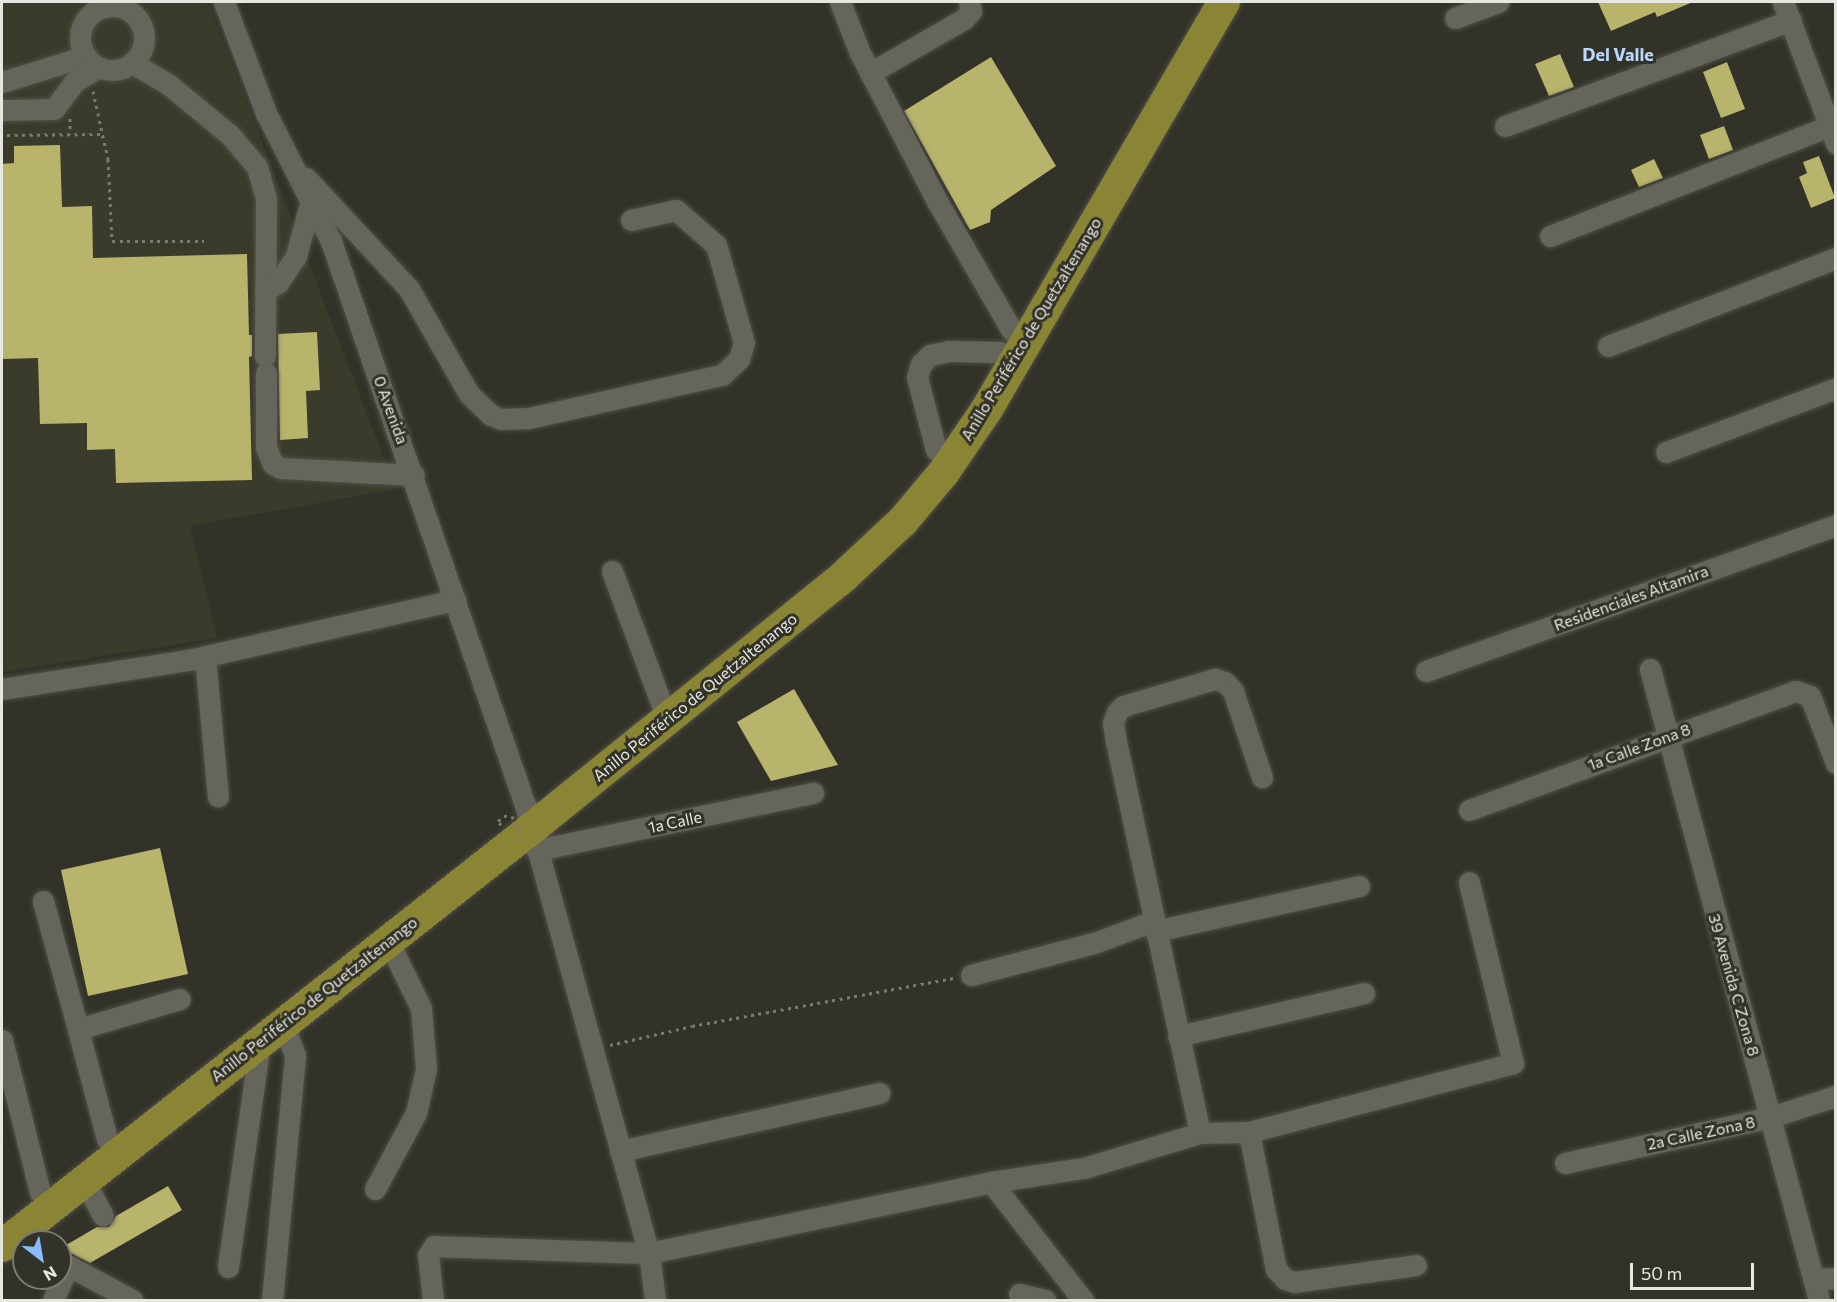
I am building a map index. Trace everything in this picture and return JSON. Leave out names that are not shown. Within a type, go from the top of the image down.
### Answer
[{"type":"highway","name":"Anillo Periférico de Quetzaltenango","points":[[9,1235],[40,1192],[107,1139],[526,829],[661,703],[857,542],[936,450],[1006,341],[1201,2]]},
{"type":"highway","name":"Anillo Periférico de Quetzaltenango","points":[[9,1235],[85,1182],[388,941],[843,577],[903,521],[944,472],[987,408],[1224,2]]},
{"type":"street","name":"0 Avenida","points":[[224,2],[266,113],[331,241],[414,474],[526,829],[592,1049],[649,1253],[655,1300]]},
{"type":"street","points":[[840,2],[870,73],[1006,341],[930,355],[921,364],[917,377],[936,450]]},
{"type":"street","points":[[870,73],[964,19],[971,11],[969,2]]},
{"type":"street","points":[[1455,18],[1498,2]]},
{"type":"street","points":[[2,82],[91,65],[116,70],[132,63],[140,55],[144,33],[134,14],[113,4],[89,8],[81,39],[91,65]]},
{"type":"street","points":[[1505,126],[1787,10],[1832,135],[1551,236]]},
{"type":"street","points":[[132,63],[168,84],[230,135],[256,167],[266,198],[266,447],[273,464],[282,468],[414,474]]},
{"type":"street","points":[[2,110],[54,109],[65,90],[91,65]]},
{"type":"street","points":[[295,167],[334,204],[409,289],[469,394],[491,415],[501,419],[530,418],[722,375],[739,359],[744,343],[716,245],[676,210],[631,220]]},
{"type":"street","points":[[266,290],[278,283],[296,256],[311,201]]},
{"type":"street","points":[[1608,346],[1836,258]]},
{"type":"street","points":[[1666,452],[1836,388]]},
{"type":"street","name":"Residenciales Altamira","points":[[1426,671],[1836,525]]},
{"type":"street","points":[[612,571],[661,703]]},
{"type":"street","points":[[2,689],[205,657],[455,600]]},
{"type":"street","points":[[205,657],[218,796]]},
{"type":"street","name":"39 Avenida C Zona 8","points":[[1650,669],[1666,737],[1771,1117],[1826,1279],[1819,1300]]},
{"type":"street","points":[[1200,1133],[1116,742],[1113,723],[1117,712],[1123,706],[1215,679],[1225,682],[1233,691],[1262,777]]},
{"type":"street","name":"1a Calle Zona 8","points":[[1469,810],[1796,691],[1810,696],[1836,764]]},
{"type":"street","name":"1a Calle","points":[[526,829],[813,793]]},
{"type":"street","points":[[433,1300],[428,1255],[434,1246],[649,1253],[991,1182],[1084,1168],[1200,1133],[1249,1132],[1513,1064],[1469,882]]},
{"type":"street","points":[[971,975],[1154,926],[1359,886]]},
{"type":"street","points":[[43,901],[107,1139]]},
{"type":"street","points":[[375,1189],[416,1113],[426,1069],[421,1008],[388,941]]},
{"type":"street","points":[[1178,1036],[1364,993]]},
{"type":"street","points":[[78,1029],[180,999]]},
{"type":"street","points":[[228,1268],[271,1033]]},
{"type":"street","points":[[271,1033],[296,1055],[272,1300]]},
{"type":"street","points":[[2,1040],[40,1192]]},
{"type":"street","points":[[620,1151],[880,1094]]},
{"type":"street","name":"2a Calle Zona 8","points":[[1565,1162],[1771,1117],[1836,1096]]},
{"type":"street","points":[[1249,1132],[1276,1269],[1285,1279],[1295,1282],[1416,1265]]},
{"type":"street","points":[[85,1182],[103,1216]]},
{"type":"street","points":[[991,1182],[1083,1300]]},
{"type":"street","points":[[72,1268],[132,1300]]},
{"type":"street","points":[[1020,1294],[1045,1300]]},
{"type":"path","points":[[91,65],[104,134],[112,241],[204,241]]},
{"type":"path","points":[[7,135],[104,134]]},
{"type":"path","points":[[592,1049],[692,1026],[971,975]]},
{"type":"shaded area","points":[[2,2],[208,2],[396,489],[190,526],[217,638],[2,672]]},
{"type":"building","points":[[1598,2],[1693,2],[1657,17],[1655,12],[1611,31]]},
{"type":"building","points":[[1560,54],[1574,87],[1549,96],[1535,64]]},
{"type":"building","points":[[991,57],[1056,166],[991,210],[990,222],[970,230],[904,111]]},
{"type":"building","points":[[1727,62],[1745,109],[1721,118],[1703,72]]},
{"type":"building","points":[[1724,126],[1733,150],[1709,159],[1700,135]]},
{"type":"building","points":[[60,145],[62,207],[92,206],[93,258],[247,254],[249,335],[252,335],[252,356],[249,357],[252,480],[116,483],[115,449],[87,450],[87,423],[40,424],[38,358],[2,359],[2,164],[14,163],[14,146]]},
{"type":"building","points":[[1819,156],[1835,198],[1811,208],[1799,177],[1807,173],[1803,162]]},
{"type":"building","points":[[1654,159],[1663,178],[1639,187],[1631,170]]},
{"type":"building","points":[[317,332],[320,390],[306,391],[308,438],[280,440],[278,334]]},
{"type":"building","points":[[794,689],[838,765],[771,781],[737,722]]},
{"type":"building","points":[[160,848],[188,974],[88,996],[61,870]]},
{"type":"building","points":[[168,1186],[182,1210],[90,1263],[72,1254],[72,1242],[97,1227],[109,1227],[116,1216]]},
{"type":"district","name":"Del Valle","points":[[1618,54]]}]
